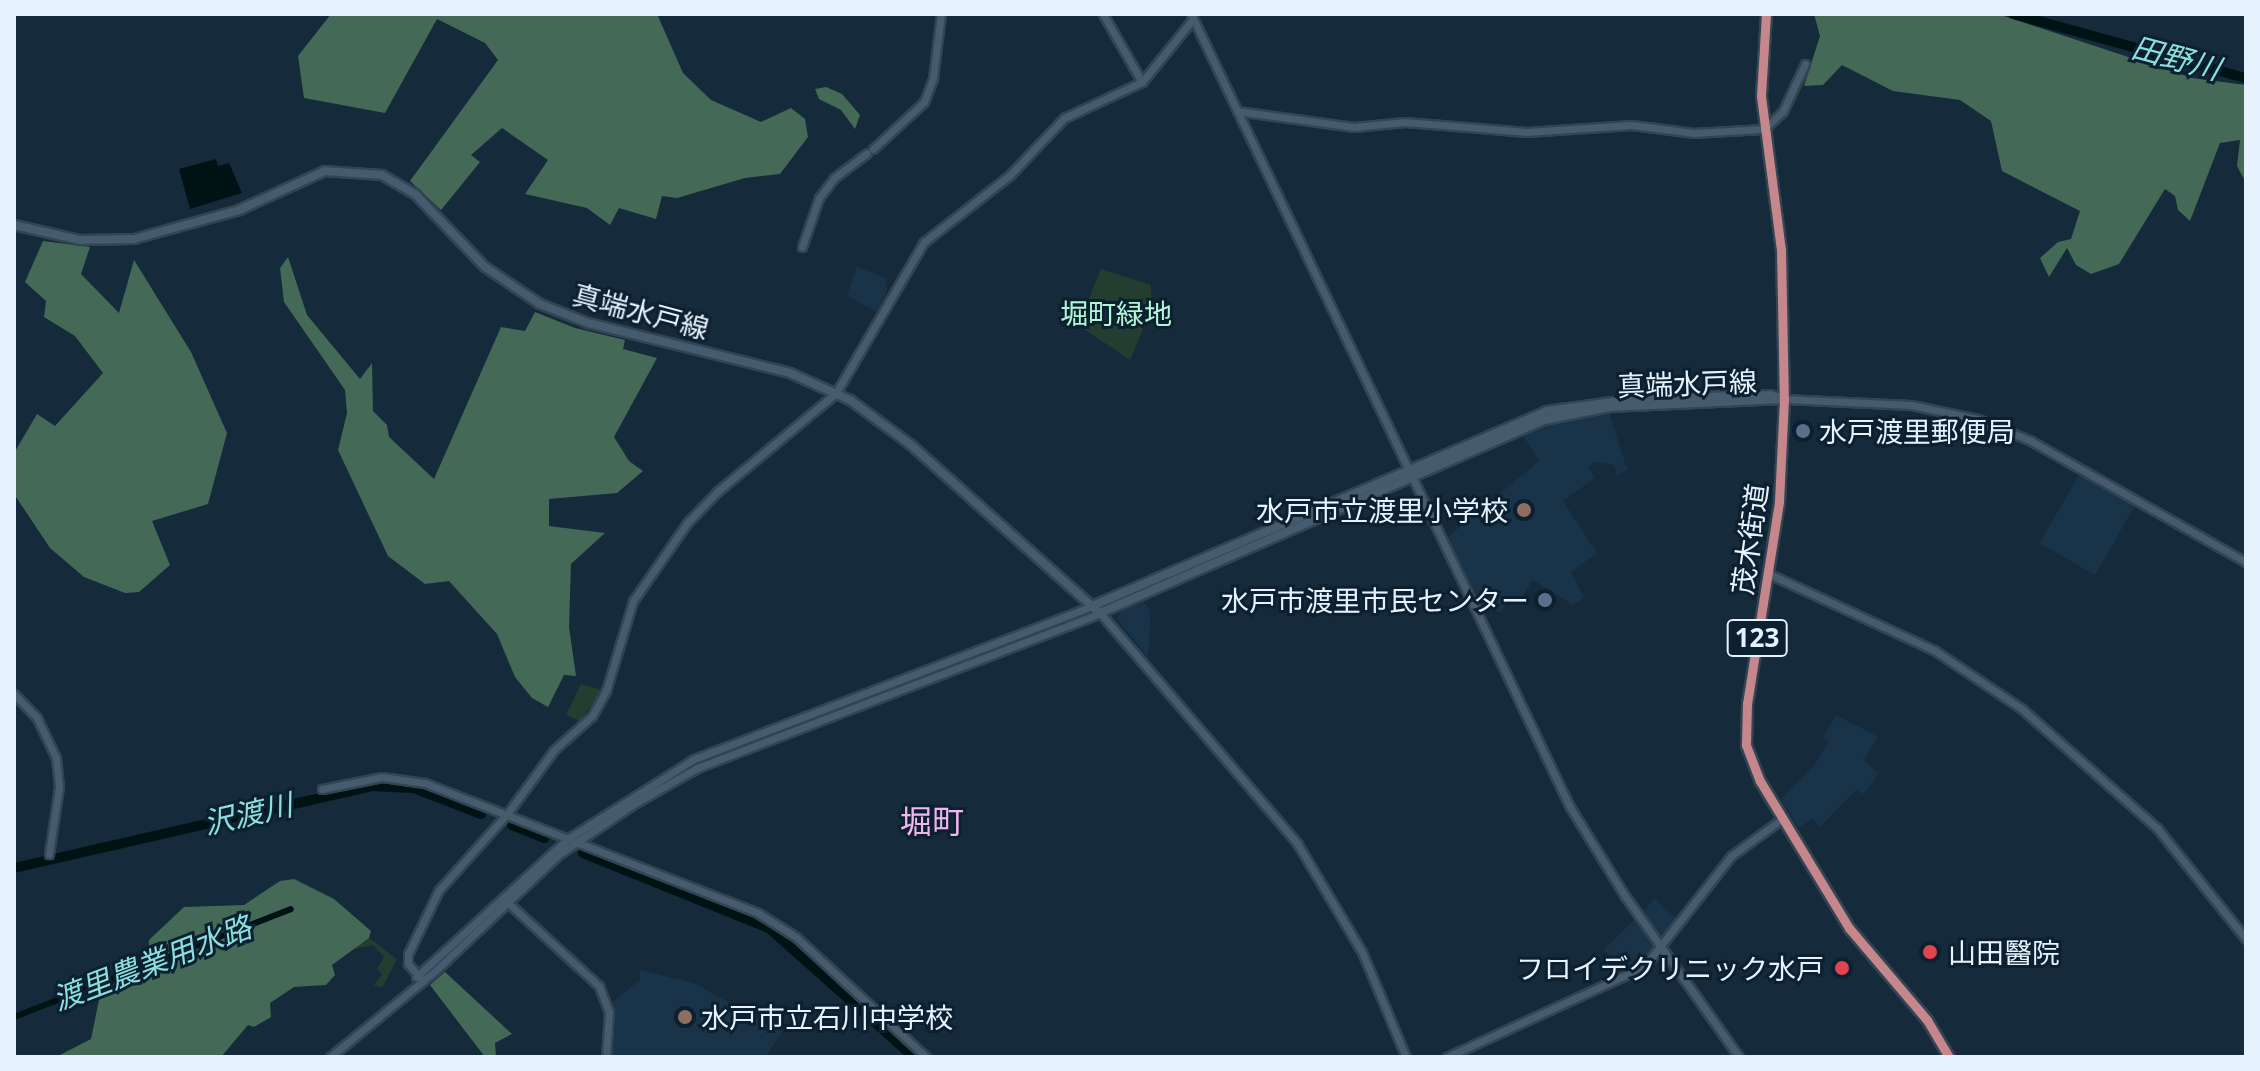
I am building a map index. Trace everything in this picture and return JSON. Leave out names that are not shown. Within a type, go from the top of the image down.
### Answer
[{"type":"highway","name":"茂木街道","points":[[1766,14],[1761,58],[1764,129],[1781,249],[1784,399],[1779,502],[1745,732],[1751,763],[1849,928],[1927,1020],[1949,1057]]},
{"type":"main road","name":"真端水戸線","points":[[14,225],[80,240],[134,239],[239,210],[314,174],[348,169],[374,173],[416,195],[485,267],[548,308],[588,323],[780,370],[836,393],[899,435],[1100,613],[1409,474]]},
{"type":"main road","name":"真端水戸線","points":[[1092,606],[1544,420],[1582,411],[1784,399]]},
{"type":"street","points":[[802,247],[819,198],[834,178],[870,151],[924,102],[933,78],[941,14]]},
{"type":"street","points":[[1103,14],[1142,82]]},
{"type":"street","points":[[420,978],[408,954],[439,890],[507,814],[554,750],[597,709],[633,601],[687,523],[718,491],[836,393],[924,242],[1002,182],[1064,118],[1142,82],[1192,17],[1570,807],[1662,950],[1739,1057]]},
{"type":"street","points":[[1237,111],[1354,127],[1405,122],[1527,132],[1632,125],[1693,133],[1764,129],[1778,120],[1805,64]]},
{"type":"street","points":[[1784,399],[1911,405],[1994,425],[2246,562]]},
{"type":"street","points":[[1767,573],[1934,650],[2022,709],[2157,828],[2246,939]]},
{"type":"street","points":[[331,1057],[406,992],[569,838],[694,759],[1092,606]]},
{"type":"street","points":[[420,978],[564,850],[581,843],[697,768],[1100,613],[1297,843],[1362,952],[1406,1057]]},
{"type":"street","points":[[14,694],[37,718],[56,758],[59,787],[49,854]]},
{"type":"street","points":[[322,789],[369,778],[406,778],[569,838],[773,921],[926,1057]]},
{"type":"street","points":[[1447,1057],[1524,1018],[1631,975],[1662,950],[1731,856],[1782,819]]},
{"type":"street","points":[[506,901],[599,986],[609,1012],[606,1057]]},
{"type":"shaded area","points":[[216,159],[218,166],[229,163],[242,193],[190,209],[179,169]]},
{"type":"shaded area","points":[[857,266],[885,278],[887,290],[877,312],[847,296]]},
{"type":"shaded area","name":"水戸市立渡里小学校","points":[[1609,413],[1627,469],[1617,476],[1614,465],[1594,462],[1589,468],[1595,478],[1563,501],[1597,553],[1571,572],[1584,598],[1573,605],[1533,580],[1516,606],[1508,600],[1501,612],[1479,609],[1444,540],[1539,461],[1522,434],[1548,423]]},
{"type":"shaded area","points":[[2080,473],[2135,505],[2095,575],[2040,543]]},
{"type":"shaded area","points":[[1141,599],[1151,611],[1148,657],[1117,619],[1122,607]]},
{"type":"shaded area","points":[[1836,715],[1878,737],[1863,760],[1879,773],[1863,794],[1856,790],[1820,827],[1812,818],[1799,828],[1781,799],[1812,768],[1829,742],[1823,737]]},
{"type":"shaded area","points":[[1655,899],[1678,920],[1662,943],[1641,913]]},
{"type":"shaded area","points":[[1636,918],[1659,949],[1631,972],[1604,950]]},
{"type":"shaded area","name":"水戸市立石川中学校","points":[[640,970],[694,983],[782,1032],[765,1057],[610,1057],[612,1002],[640,980]]},
{"type":"green space","points":[[331,14],[657,14],[683,73],[711,100],[761,122],[791,108],[805,119],[808,137],[780,174],[745,178],[677,198],[662,196],[656,219],[619,208],[610,225],[587,208],[525,194],[548,160],[502,128],[471,155],[480,162],[441,210],[410,181],[498,60],[485,43],[437,19],[385,113],[304,98],[298,56]]},
{"type":"green space","points":[[1814,14],[1998,14],[2192,78],[2246,85],[2246,183],[2237,166],[2240,140],[2220,143],[2190,221],[2178,210],[2175,196],[2165,189],[2119,264],[2091,274],[2076,265],[2067,248],[2049,277],[2040,258],[2058,242],[2071,239],[2080,211],[2002,171],[1991,121],[1960,100],[1893,91],[1842,65],[1823,85],[1804,86],[1820,36]]},
{"type":"green space","points":[[826,87],[842,94],[860,115],[855,129],[841,110],[819,99],[815,89]]},
{"type":"green space","points":[[43,241],[90,247],[81,274],[119,313],[134,260],[191,352],[227,433],[208,504],[152,521],[170,565],[139,592],[125,593],[84,577],[50,548],[14,494],[14,453],[37,414],[55,426],[103,373],[75,336],[44,317],[46,301],[25,282]]},
{"type":"green space","points":[[288,257],[307,315],[360,379],[372,363],[373,411],[387,425],[389,437],[434,479],[501,327],[525,331],[535,312],[575,328],[625,340],[623,349],[657,358],[614,437],[629,461],[643,471],[617,493],[549,499],[549,526],[605,533],[571,564],[569,627],[576,676],[564,675],[548,707],[532,698],[515,677],[497,634],[449,581],[425,584],[388,556],[338,450],[347,413],[345,390],[284,302],[280,268]]},
{"type":"green space","name":"堀町緑地","points":[[1101,269],[1151,285],[1152,308],[1130,360],[1078,325]]},
{"type":"green space","points":[[581,684],[602,690],[580,721],[566,715]]},
{"type":"green space","points":[[294,879],[334,899],[371,931],[369,938],[332,965],[335,975],[326,985],[294,987],[270,1003],[271,1017],[254,1027],[248,1025],[221,1057],[56,1057],[91,1039],[101,990],[148,967],[149,940],[184,907],[244,905],[280,881]]},
{"type":"green space","points":[[369,938],[397,959],[382,988],[374,985],[382,975],[377,969],[384,957],[373,945],[346,951]]},
{"type":"green space","points":[[445,972],[512,1034],[495,1043],[496,1057],[485,1057],[430,985]]},
{"type":"waterway","name":"田野川","points":[[2013,14],[2246,78]]},
{"type":"waterway","name":"沢渡川","points":[[14,868],[371,786],[414,788],[481,814]]},
{"type":"waterway","name":"沢渡川","points":[[512,825],[544,838]]},
{"type":"waterway","name":"沢渡川","points":[[583,853],[769,928],[914,1057]]},
{"type":"waterway","name":"渡里農業用水路","points":[[14,1017],[291,909]]},
{"type":"place","name":"水戸渡里郵便局","points":[[1803,431]]},
{"type":"place","name":"水戸市立渡里小学校","points":[[1524,510]]},
{"type":"place","name":"水戸市渡里市民センター","points":[[1545,600]]},
{"type":"place","name":"山田醫院","points":[[1930,952]]},
{"type":"place","name":"フロイデクリニック水戸","points":[[1842,968]]},
{"type":"place","name":"水戸市立石川中学校","points":[[685,1017]]},
{"type":"district","name":"堀町","points":[[932,821]]}]
